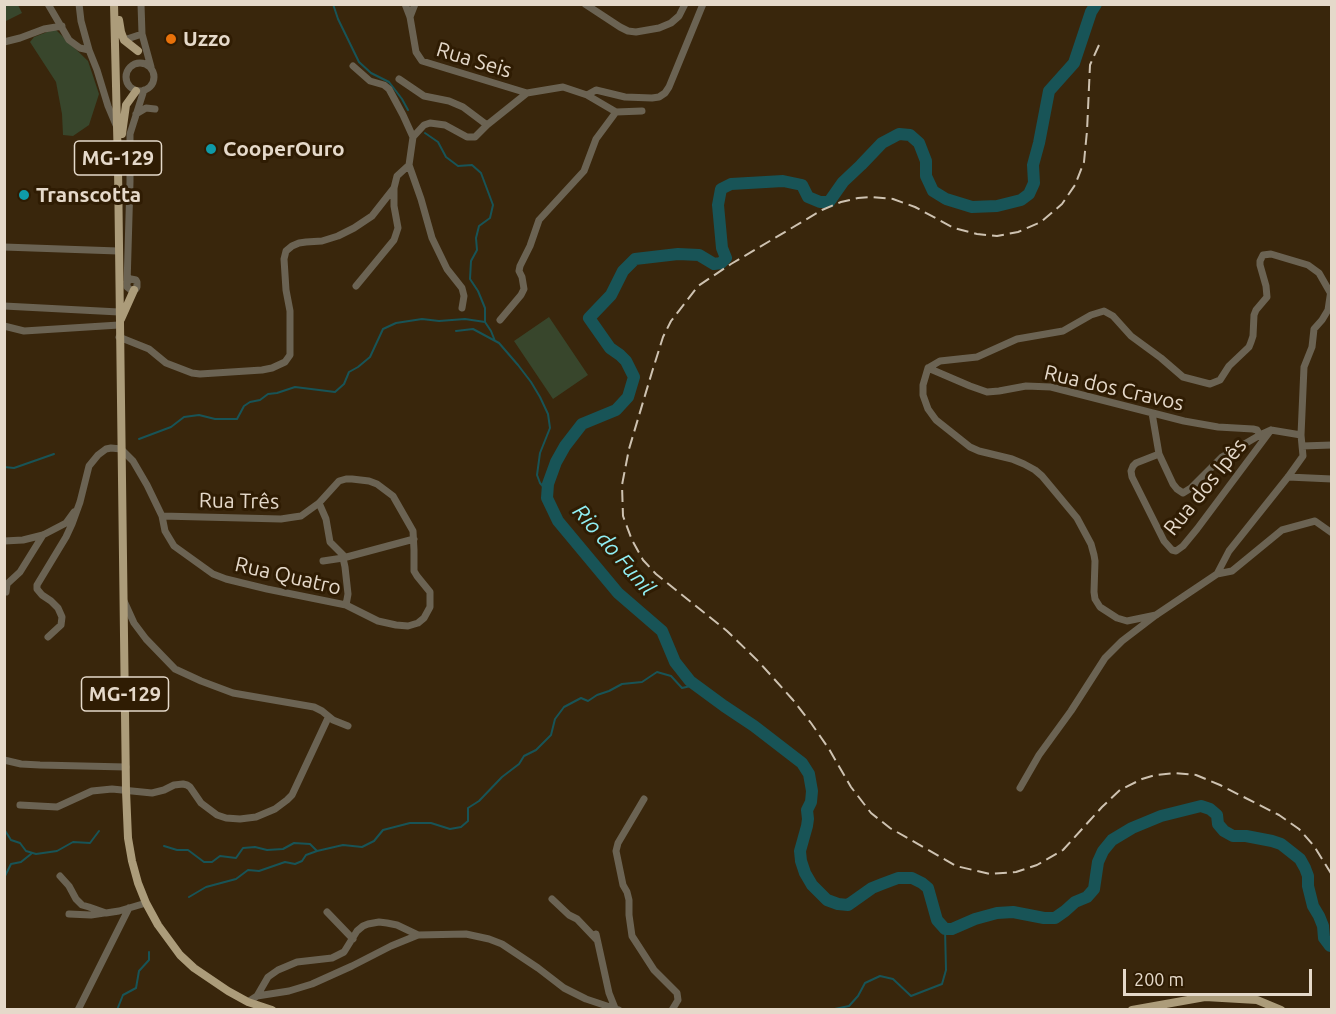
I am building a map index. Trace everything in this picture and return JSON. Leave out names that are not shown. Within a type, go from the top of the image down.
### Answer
[{"type":"main road","points":[[116,4],[124,40],[138,51]]},
{"type":"main road","name":"MG-129","points":[[116,4],[128,838],[138,883],[146,903],[158,925],[180,955],[211,981],[248,1002],[272,1010]]},
{"type":"main road","points":[[116,78],[124,113]]},
{"type":"main road","points":[[118,167],[126,105],[137,93]]},
{"type":"main road","points":[[119,324],[134,290]]},
{"type":"main road","points":[[1132,1010],[1204,997],[1257,1000],[1281,1010]]},
{"type":"street","points":[[48,4],[69,40],[80,48],[88,50]]},
{"type":"street","points":[[79,4],[88,50],[117,128]]},
{"type":"street","points":[[137,93],[153,83],[154,77],[142,34],[141,4]]},
{"type":"street","points":[[405,4],[410,16]]},
{"type":"street","points":[[410,16],[415,4]]},
{"type":"street","points":[[585,4],[628,31],[636,32],[659,28],[671,23],[679,16],[685,4]]},
{"type":"street","points":[[587,95],[596,90],[625,97],[652,99],[662,95],[669,87],[703,4]]},
{"type":"street","name":"Rua Seis","points":[[410,16],[416,52],[422,61],[527,93]]},
{"type":"street","points":[[4,42],[44,29],[62,26]]},
{"type":"street","points":[[124,40],[142,34]]},
{"type":"street","points":[[136,63],[142,34]]},
{"type":"street","points":[[137,93],[128,85],[125,75],[129,67],[136,63],[143,63],[152,68]]},
{"type":"street","points":[[353,66],[370,81],[389,89],[396,99],[413,137],[409,165],[432,238],[447,269],[462,288],[464,296],[462,308]]},
{"type":"street","points":[[399,79],[424,96],[463,107],[487,125]]},
{"type":"street","points":[[413,137],[424,125],[430,123],[445,125],[467,137],[475,137],[527,93],[563,87],[587,95],[616,112],[642,111]]},
{"type":"street","points":[[134,290],[127,287],[130,281],[128,268],[130,134],[136,114],[137,93]]},
{"type":"street","points":[[136,114],[137,93]]},
{"type":"street","points":[[136,114],[146,108],[155,109]]},
{"type":"street","points":[[500,320],[524,289],[520,266],[539,220],[584,171],[596,139],[616,112]]},
{"type":"street","points":[[356,286],[390,247],[396,236],[398,228],[394,188],[398,176],[409,165]]},
{"type":"street","points":[[119,337],[141,345],[166,363],[197,374],[262,370],[285,362],[290,355],[290,312],[284,259],[286,251],[299,243],[322,241],[354,228],[372,216],[394,188]]},
{"type":"street","points":[[4,247],[118,251]]},
{"type":"street","name":"Rua dos Cravos","points":[[928,369],[940,361],[977,357],[1017,339],[1063,332],[1091,315],[1104,311],[1113,316],[1131,336],[1177,372],[1188,379],[1206,384],[1220,380],[1229,366],[1249,347],[1253,336],[1254,315],[1267,297],[1260,261],[1263,255],[1271,254],[1308,265],[1319,273],[1331,290]]},
{"type":"street","points":[[1217,574],[1229,551],[1303,456],[1301,435],[1304,367],[1312,347],[1314,328],[1326,314],[1331,290]]},
{"type":"street","points":[[4,306],[119,312]]},
{"type":"street","points":[[4,326],[24,331],[119,324]]},
{"type":"street","points":[[928,369],[923,385],[923,395],[928,409],[936,420],[970,447],[1012,459],[1035,470],[1077,518],[1088,537],[1094,555],[1094,592],[1100,607],[1117,618],[1127,621],[1156,615]]},
{"type":"street","name":"Rua dos Cravos","points":[[928,369],[987,392],[999,392],[1026,386],[1051,387],[1218,427],[1253,429],[1257,430],[1260,435]]},
{"type":"street","points":[[1152,413],[1159,454],[1176,489],[1183,493],[1227,452],[1271,429],[1301,435]]},
{"type":"street","name":"Rua dos Ipês","points":[[1159,454],[1136,463],[1131,471],[1132,477],[1164,541],[1176,551],[1184,546],[1271,429]]},
{"type":"street","points":[[1302,446],[1332,445]]},
{"type":"street","points":[[48,637],[61,625],[62,617],[55,605],[37,589],[37,585],[66,537],[77,510],[89,466],[98,454],[106,449],[121,449]]},
{"type":"street","name":"Rua Quatro","points":[[121,449],[133,461],[147,485],[162,516],[165,531],[174,546],[218,576],[267,589],[346,605],[387,624],[408,626],[421,622],[430,607],[431,597],[430,592],[414,571],[414,539]]},
{"type":"street","points":[[1288,477],[1332,479]]},
{"type":"street","name":"Rua Três","points":[[162,516],[280,519],[301,516],[319,503],[339,481],[352,479],[377,484],[393,496],[409,523],[414,539]]},
{"type":"street","points":[[319,503],[326,519],[330,542],[344,558],[348,594],[346,605]]},
{"type":"street","points":[[4,541],[23,540],[43,535],[66,522],[77,510]]},
{"type":"street","points":[[1020,788],[1039,755],[1105,658],[1122,641],[1217,574],[1232,571],[1282,530],[1315,521],[1332,533]]},
{"type":"street","points":[[6,592],[7,584],[20,572],[43,535]]},
{"type":"street","points":[[323,561],[344,558],[414,539]]},
{"type":"street","points":[[123,599],[134,623],[146,639],[176,669],[233,693],[314,707],[328,717],[348,726]]},
{"type":"street","points":[[20,805],[57,807],[92,791],[112,789],[152,793],[174,785],[187,784],[201,803],[217,816],[240,819],[256,817],[275,809],[292,795],[328,717]]},
{"type":"street","points":[[4,760],[21,764],[126,767]]},
{"type":"street","points":[[644,799],[618,843],[616,851],[623,885],[629,900],[632,936],[654,970],[677,993],[678,1000],[672,1010]]},
{"type":"street","points":[[60,876],[82,905],[106,913]]},
{"type":"street","points":[[552,899],[596,937],[609,993],[617,1009]]},
{"type":"street","points":[[69,914],[101,914],[146,903]]},
{"type":"street","points":[[78,1010],[129,908]]},
{"type":"street","points":[[327,912],[353,939]]},
{"type":"street","points":[[248,1002],[256,996],[268,977],[278,970],[297,962],[336,956],[344,952],[357,931],[363,926],[379,922],[397,926],[418,935]]},
{"type":"street","points":[[256,996],[289,991],[312,984],[418,935],[466,934],[502,944],[564,988],[586,999],[617,1009]]},
{"type":"green space","points":[[5,4],[18,5],[22,13],[6,21]]},
{"type":"green space","points":[[55,29],[88,61],[99,94],[89,125],[73,136],[63,135],[56,82],[30,42],[34,37]]},
{"type":"green space","points":[[549,317],[588,375],[553,399],[514,341]]},
{"type":"waterway","points":[[333,4],[359,62],[371,73],[389,82],[408,110]]},
{"type":"waterway","name":"Rio do Funil","points":[[1096,4],[1091,12],[1074,63],[1049,91],[1033,165],[1034,183],[1029,194],[1021,200],[997,206],[972,207],[946,199],[933,191],[926,176],[926,161],[919,143],[910,135],[899,134],[882,143],[843,182],[829,202],[820,202],[808,197],[802,185],[783,181],[731,184],[721,189],[718,205],[722,248],[726,258],[721,263],[714,264],[699,255],[678,254],[635,259],[623,271],[611,295],[589,318],[610,348],[626,361],[634,377],[628,397],[616,410],[582,424],[556,462],[548,484],[547,498],[558,521],[618,593],[662,631],[675,662],[690,681],[802,763],[809,774],[812,791],[811,802],[807,810],[807,826],[800,851],[801,861],[812,885],[827,900],[848,905],[872,888],[898,878],[912,878],[928,888],[937,920],[945,929],[952,929],[997,913],[1013,912],[1055,918],[1075,902],[1087,897],[1094,889],[1098,862],[1112,840],[1132,828],[1161,816],[1201,806],[1217,815],[1218,824],[1233,836],[1246,836],[1281,844],[1300,859],[1308,876],[1313,906],[1323,926],[1324,938],[1332,946]]},
{"type":"waterway","points":[[425,133],[438,142],[446,157],[458,166],[472,165],[481,173],[493,205],[490,218],[479,226],[476,238],[477,250],[471,261],[470,279],[485,308],[485,322],[495,341]]},
{"type":"waterway","points":[[139,439],[171,427],[184,417],[199,415],[215,419],[237,419],[244,406],[250,402],[260,400],[268,394],[295,387],[335,392],[344,384],[349,372],[370,357],[383,329],[396,323],[422,319],[439,321],[465,319],[485,322]]},
{"type":"waterway","points":[[456,331],[473,329],[499,343],[531,382],[540,397],[548,414],[550,428],[540,453],[537,475],[547,491]]},
{"type":"waterway","points":[[4,467],[14,468],[54,454]]},
{"type":"waterway","points":[[164,846],[177,850],[188,850],[204,862],[212,862],[220,856],[236,858],[243,848],[283,849],[294,843],[310,844],[317,851],[343,845],[362,847],[374,841],[383,830],[410,823],[431,823],[450,829],[461,827],[468,821],[468,808],[479,801],[502,777],[519,764],[524,756],[536,750],[551,735],[555,719],[564,707],[581,698],[588,701],[622,684],[642,682],[657,672],[671,676],[682,688],[695,685]]},
{"type":"waterway","points":[[4,829],[11,840],[20,843],[26,851],[36,854],[57,851],[73,842],[90,843],[99,831]]},
{"type":"waterway","points":[[189,897],[206,887],[236,879],[248,870],[259,871],[285,862],[295,864],[302,861],[306,855],[317,851]]},
{"type":"waterway","points":[[4,878],[11,864],[21,862],[31,854]]},
{"type":"waterway","points":[[830,1010],[849,1006],[865,983],[880,976],[893,979],[911,996],[942,984],[946,970],[945,929]]},
{"type":"waterway","points":[[117,1010],[123,995],[136,988],[139,971],[149,960],[149,952]]},
{"type":"railway","points":[[1099,45],[1090,65],[1084,162],[1075,185],[1062,204],[1041,222],[1018,232],[997,236],[977,234],[954,228],[915,207],[893,199],[858,198],[822,210],[698,286],[671,321],[663,337],[629,449],[622,485],[623,516],[643,560],[656,574],[727,631],[759,662],[811,723],[851,787],[871,813],[890,828],[956,866],[990,874],[1016,872],[1037,865],[1063,850],[1120,790],[1142,779],[1175,773],[1196,775],[1279,815],[1299,829],[1314,846],[1332,875]]},
{"type":"place","name":"Uzzo","points":[[171,39]]},
{"type":"place","name":"CooperOuro","points":[[211,149]]},
{"type":"place","name":"Transcotta","points":[[24,195]]}]
